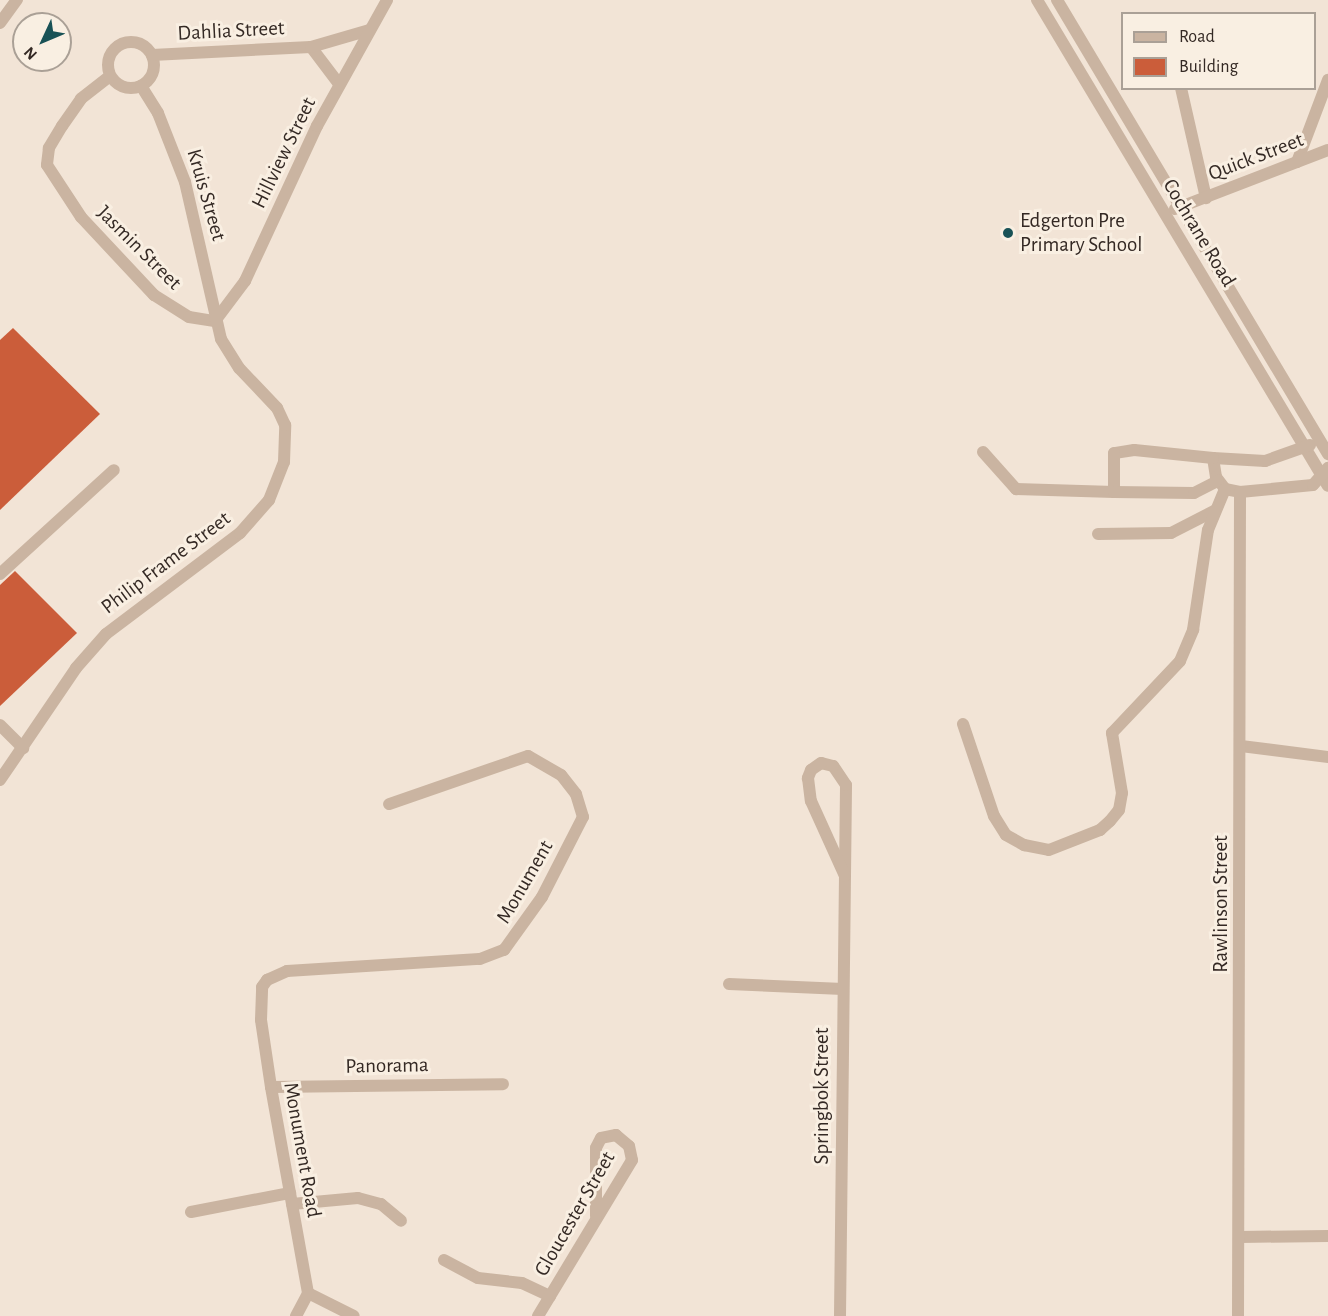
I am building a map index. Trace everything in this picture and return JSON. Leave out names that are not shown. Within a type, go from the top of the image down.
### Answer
[{"type":"street","points":[[0,23],[17,0]]},
{"type":"street","name":"Hillview Street","points":[[215,321],[245,281],[339,84],[387,0]]},
{"type":"street","name":"Cochrane Road","points":[[1037,0],[1305,447],[1326,476]]},
{"type":"street","name":"Cochrane Road","points":[[1057,0],[1324,440],[1328,454]]},
{"type":"street","name":"Dahlia Street","points":[[152,54],[311,47],[369,30]]},
{"type":"street","points":[[138,43],[152,54],[153,73],[141,86],[123,87],[110,76],[109,57],[120,44],[138,43]]},
{"type":"street","name":"Dahlia Street","points":[[311,47],[339,84]]},
{"type":"street","name":"Jasmin Street","points":[[110,76],[81,99],[50,148],[47,165],[81,217],[154,295],[189,317],[215,321]]},
{"type":"street","points":[[1297,162],[1328,80]]},
{"type":"street","name":"Kruis Street","points":[[141,86],[158,113],[185,182],[210,283],[215,321]]},
{"type":"street","points":[[1181,90],[1206,198]]},
{"type":"street","name":"Quick Street","points":[[1165,213],[1328,150]]},
{"type":"street","name":"Philip Frame Street","points":[[0,780],[76,668],[106,634],[150,598],[224,547],[269,500],[284,462],[285,425],[277,408],[239,368],[215,321]]},
{"type":"street","points":[[1114,492],[1114,453],[1134,450],[1258,462],[1324,440]]},
{"type":"street","points":[[983,452],[1016,489],[1194,493],[1221,485],[1240,492],[1313,485],[1326,476]]},
{"type":"street","points":[[963,724],[994,816],[1001,830],[1014,840],[1049,850],[1100,830],[1110,821],[1119,810],[1122,793],[1112,733],[1180,661],[1192,630],[1203,548],[1221,485],[1213,458]]},
{"type":"street","points":[[0,574],[114,470]]},
{"type":"street","name":"Rawlinson Street","points":[[1238,1316],[1240,1237],[1240,492]]},
{"type":"street","points":[[1098,534],[1171,532],[1214,511]]},
{"type":"street","points":[[0,725],[22,748]]},
{"type":"street","points":[[1240,746],[1328,757]]},
{"type":"street","name":"Monument","points":[[262,987],[267,980],[287,971],[480,959],[499,953],[516,938],[532,913],[583,817],[576,794],[561,775],[528,756],[389,804]]},
{"type":"street","name":"Springbok Street","points":[[840,1316],[843,988],[845,876],[846,785],[833,766],[821,763],[811,770],[808,778],[811,801],[845,876]]},
{"type":"street","points":[[729,984],[843,988]]},
{"type":"street","name":"Monument Road","points":[[262,987],[261,1020],[271,1087],[308,1293]]},
{"type":"street","name":"Panorama","points":[[271,1087],[503,1084]]},
{"type":"street","name":"Gloucester Street","points":[[538,1316],[596,1216],[632,1160],[629,1146],[616,1135],[601,1138],[596,1149],[596,1216]]},
{"type":"street","points":[[191,1212],[291,1198],[358,1198],[381,1204],[402,1221]]},
{"type":"street","points":[[1240,1237],[1328,1236]]},
{"type":"street","points":[[444,1260],[477,1278],[522,1283],[550,1296]]},
{"type":"street","points":[[296,1316],[308,1293],[354,1316]]},
{"type":"building","points":[[13,328],[100,414],[0,510],[0,340]]},
{"type":"building","points":[[15,571],[77,633],[0,706],[0,585]]},
{"type":"place","name":"Edgerton Pre Primary School","points":[[1008,233]]}]
